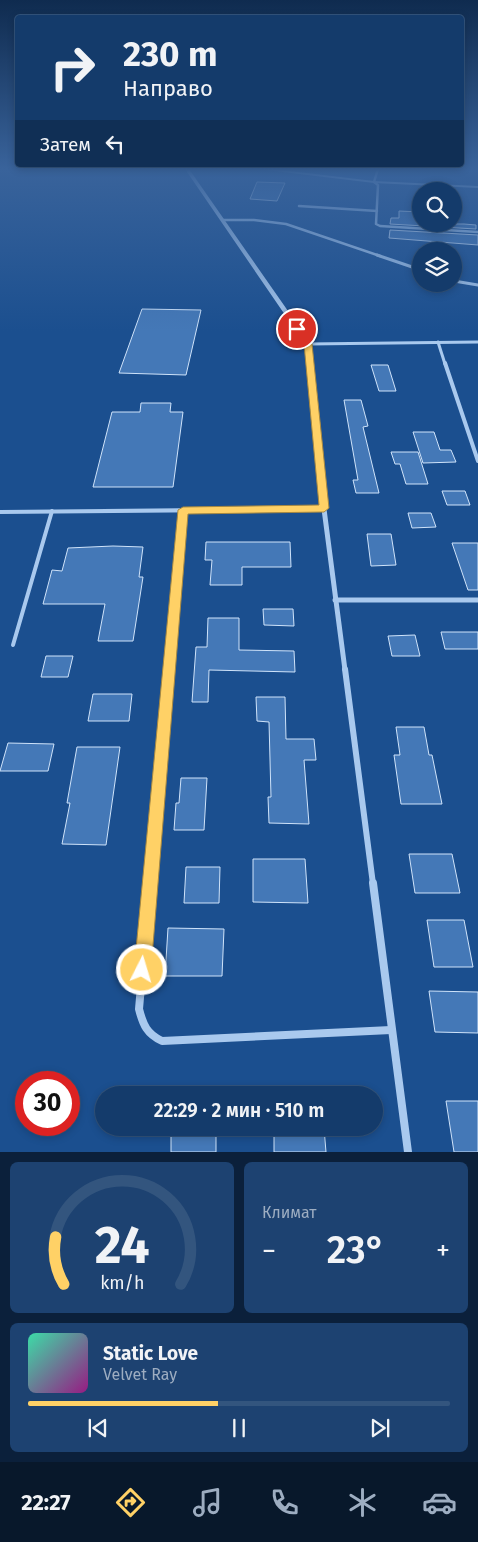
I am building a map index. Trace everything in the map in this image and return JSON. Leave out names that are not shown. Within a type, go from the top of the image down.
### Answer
[{"type":"street","points":[[224,223],[308,344],[335,600],[408,1152]]},
{"type":"street","points":[[277,223],[286,224],[412,267]]},
{"type":"street","points":[[376,223],[380,226],[478,232]]},
{"type":"street","points":[[462,282],[478,285]]},
{"type":"street","points":[[438,342],[478,461]]},
{"type":"street","points":[[308,344],[478,342]]},
{"type":"street","points":[[0,512],[324,508]]},
{"type":"street","points":[[183,510],[139,1009],[142,1025],[148,1035],[162,1041],[391,1030]]},
{"type":"street","points":[[335,600],[478,600]]},
{"type":"lane","points":[[14,645],[52,511]]},
{"type":"building","points":[[412,223],[412,225],[390,224]]},
{"type":"building","points":[[462,224],[476,225],[476,229],[462,228]]},
{"type":"building","points":[[390,230],[478,235],[478,245],[462,244],[462,242],[389,238]]},
{"type":"building","points":[[142,309],[201,310],[186,375],[119,373]]},
{"type":"building","points":[[371,365],[388,365],[396,391],[379,391]]},
{"type":"building","points":[[344,400],[361,400],[368,426],[363,427],[379,493],[356,493],[353,480],[358,480]]},
{"type":"building","points":[[141,403],[171,403],[170,412],[183,412],[173,487],[93,487],[112,412],[140,412]]},
{"type":"building","points":[[413,432],[434,432],[440,450],[451,450],[456,462],[423,463]]},
{"type":"building","points":[[391,452],[418,452],[428,484],[406,484],[400,464],[395,464]]},
{"type":"building","points":[[442,491],[465,491],[470,505],[447,505]]},
{"type":"building","points":[[408,513],[431,513],[436,527],[412,528]]},
{"type":"building","points":[[367,534],[391,534],[396,565],[371,566]]},
{"type":"building","points":[[206,542],[290,542],[291,567],[242,567],[242,585],[210,585],[212,560],[205,560]]},
{"type":"building","points":[[452,543],[478,543],[478,590],[468,590]]},
{"type":"building","points":[[143,547],[139,577],[143,577],[133,641],[98,641],[105,604],[43,604],[52,570],[62,571],[68,548]]},
{"type":"building","points":[[263,609],[293,609],[294,626],[264,625]]},
{"type":"building","points":[[208,618],[239,618],[239,650],[294,651],[295,672],[209,670],[208,702],[192,702],[196,647],[207,647]]},
{"type":"building","points":[[441,632],[478,632],[478,649],[445,649]]},
{"type":"building","points":[[415,635],[420,656],[392,656],[388,636]]},
{"type":"building","points":[[46,656],[73,656],[68,677],[41,677]]},
{"type":"building","points":[[93,694],[132,694],[129,721],[88,721]]},
{"type":"building","points":[[256,697],[285,697],[286,739],[314,739],[316,760],[304,760],[309,824],[269,823],[268,797],[271,797],[269,722],[257,721]]},
{"type":"building","points":[[396,727],[424,727],[429,755],[432,755],[442,804],[401,804],[394,755],[400,755]]},
{"type":"building","points":[[8,743],[54,744],[48,771],[0,771]]},
{"type":"building","points":[[77,747],[120,747],[106,845],[62,844],[70,803],[67,803]]},
{"type":"building","points":[[181,778],[207,778],[204,830],[174,830],[176,803],[179,803]]},
{"type":"building","points":[[409,854],[452,854],[460,893],[415,893]]},
{"type":"building","points":[[253,859],[305,859],[308,903],[253,902]]},
{"type":"building","points":[[186,867],[220,867],[219,903],[184,903]]},
{"type":"building","points":[[427,920],[464,920],[473,967],[434,967]]},
{"type":"building","points":[[168,928],[224,929],[222,976],[165,976]]},
{"type":"building","points":[[429,991],[478,992],[478,1033],[435,1032]]},
{"type":"building","points":[[446,1101],[478,1101],[478,1152],[454,1152]]},
{"type":"building","points":[[171,1136],[216,1136],[216,1152],[171,1152]]},
{"type":"building","points":[[274,1136],[325,1136],[326,1152],[274,1152]]},
{"type":"route","points":[[142,970],[183,510],[324,508],[308,344],[297,329]]}]
